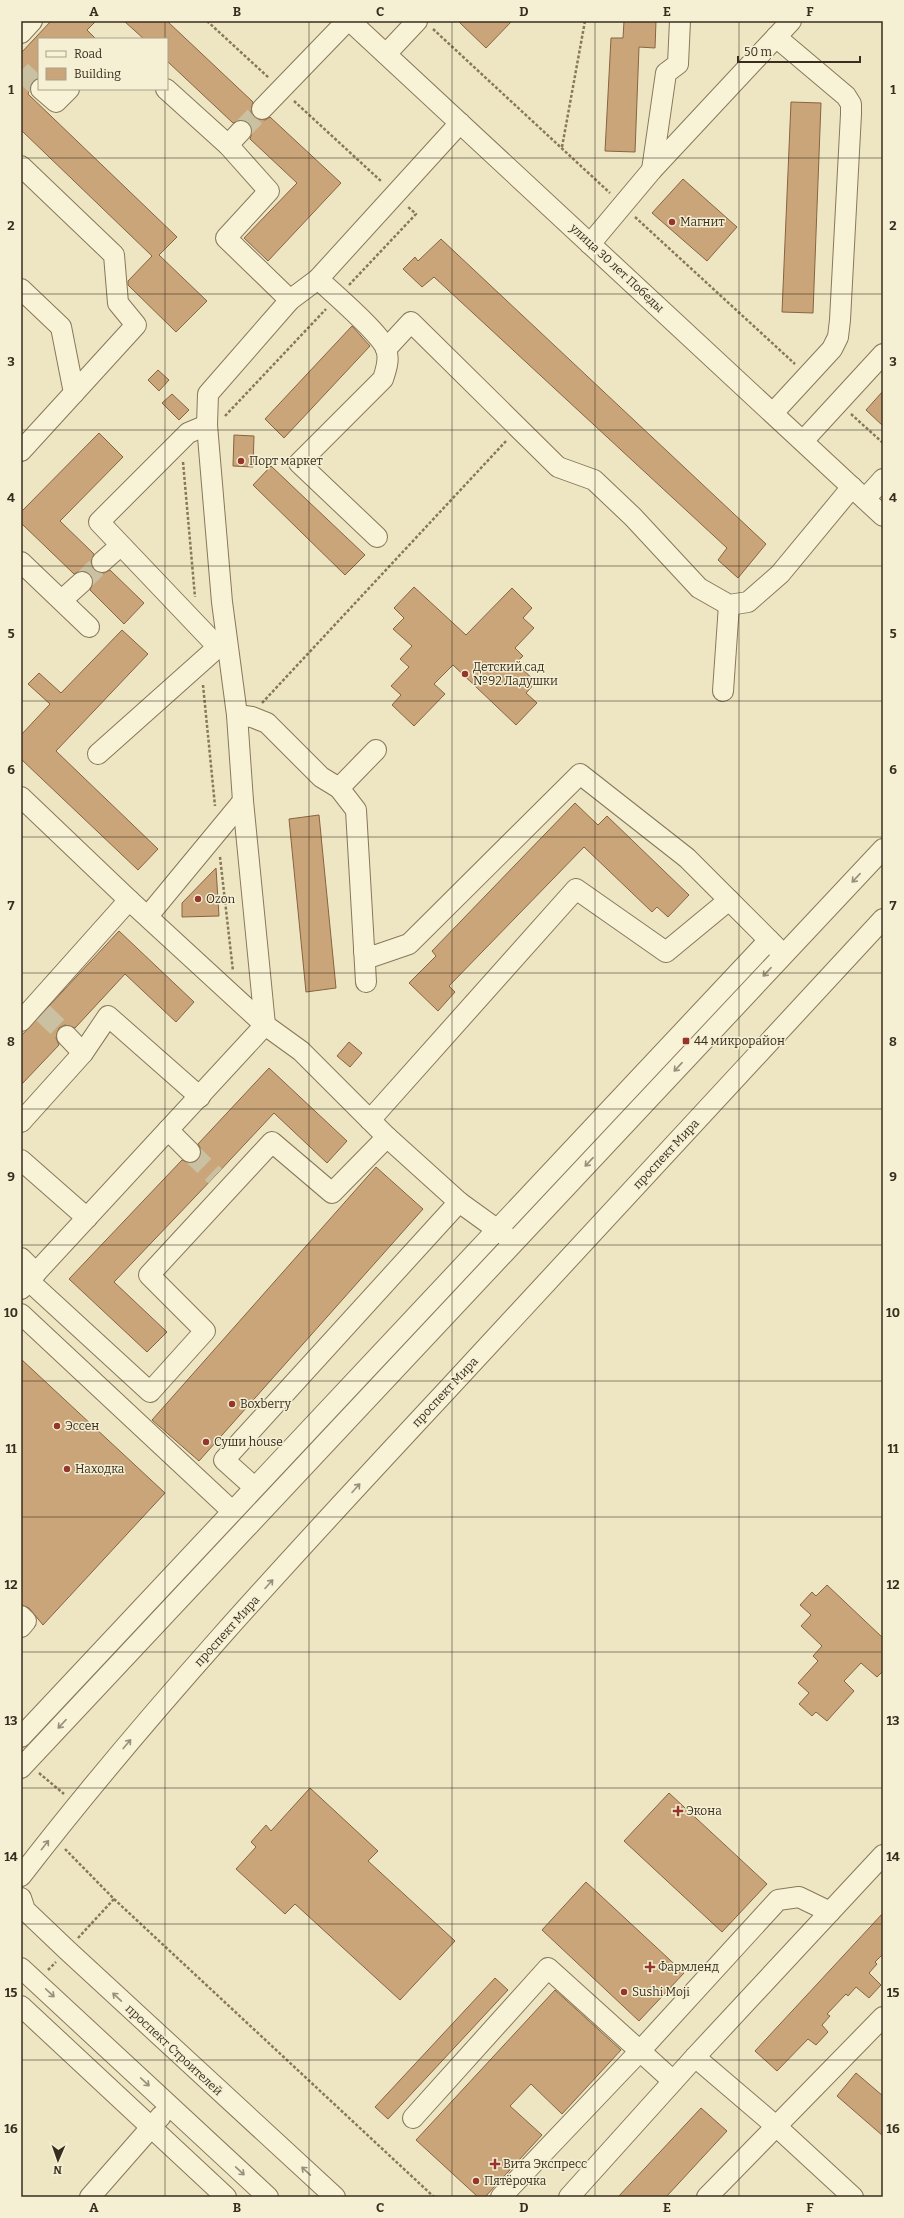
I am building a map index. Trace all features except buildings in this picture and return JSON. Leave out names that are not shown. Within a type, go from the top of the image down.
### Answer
[{"type":"street","points":[[21,33],[32,21]]},
{"type":"street","points":[[262,110],[347,21]]},
{"type":"street","name":"улица 30 лет Победы","points":[[350,21],[883,516]]},
{"type":"street","points":[[652,170],[666,73],[678,64],[680,21]]},
{"type":"street","points":[[590,244],[624,206],[652,170],[792,21]]},
{"type":"street","points":[[386,54],[424,24]]},
{"type":"street","points":[[773,413],[832,349],[838,337],[844,258],[851,104],[846,96],[776,37]]},
{"type":"street","points":[[42,90],[56,102],[68,90]]},
{"type":"street","points":[[167,90],[228,145],[269,191],[226,238],[290,300]]},
{"type":"street","points":[[29,1281],[265,1025],[243,801],[245,716],[222,645],[208,430],[208,394],[290,300],[318,279],[460,123]]},
{"type":"street","points":[[228,145],[241,130]]},
{"type":"street","points":[[21,166],[114,255],[118,304],[136,325],[21,450]]},
{"type":"street","points":[[318,279],[372,330],[386,349],[388,364],[383,379],[299,463],[377,537]]},
{"type":"street","points":[[21,289],[62,327],[74,393]]},
{"type":"street","points":[[386,349],[411,322],[558,467],[594,480],[633,517],[699,588],[729,605],[748,602],[780,574],[858,493],[883,479]]},
{"type":"street","points":[[803,441],[883,354]]},
{"type":"street","points":[[208,430],[188,433],[99,522],[197,626],[222,645]]},
{"type":"street","points":[[102,562],[120,546]]},
{"type":"street","points":[[21,562],[89,627]]},
{"type":"street","points":[[62,600],[82,582]]},
{"type":"street","points":[[724,691],[729,605]]},
{"type":"street","points":[[98,754],[200,662],[222,645]]},
{"type":"street","points":[[245,716],[267,723],[321,777],[339,788],[356,810],[366,982]]},
{"type":"street","points":[[339,788],[376,750]]},
{"type":"street","points":[[364,951],[374,956],[409,944],[580,774],[687,858],[784,954]]},
{"type":"street","points":[[21,797],[129,900],[265,1025],[301,1051],[370,1120],[459,1202],[495,1230],[515,1242]]},
{"type":"street","points":[[148,916],[243,801]]},
{"type":"street","points":[[24,1765],[883,849]]},
{"type":"street","points":[[370,1120],[576,889],[666,952],[729,900]]},
{"type":"street","points":[[29,1014],[129,900]]},
{"type":"street","name":"проспект Мира","points":[[21,1876],[76,1805],[140,1728],[360,1484],[883,919]]},
{"type":"street","points":[[21,1737],[495,1230],[769,940]]},
{"type":"street","points":[[21,1122],[83,1053],[108,1016],[200,1097]]},
{"type":"street","points":[[67,1036],[83,1053]]},
{"type":"street","points":[[168,1130],[190,1152]]},
{"type":"street","points":[[21,1258],[29,1281],[150,1392],[205,1331],[149,1275],[222,1182],[272,1142],[332,1193],[387,1136]]},
{"type":"street","points":[[21,1160],[87,1218]]},
{"type":"street","points":[[254,1487],[224,1460],[459,1202]]},
{"type":"street","points":[[21,1314],[232,1511]]},
{"type":"street","points":[[21,1616],[26,1620],[21,1627]]},
{"type":"street","points":[[569,2197],[695,2057],[883,1855]]},
{"type":"street","points":[[501,2197],[640,2051],[778,1900],[799,1897],[830,1912]]},
{"type":"street","name":"проспект Строителей","points":[[21,1898],[25,1910],[335,2197]]},
{"type":"street","points":[[21,1968],[268,2197]]},
{"type":"street","points":[[413,2118],[548,1968],[673,2082]]},
{"type":"street","points":[[21,2006],[152,2126],[226,2197]]},
{"type":"street","points":[[707,2197],[883,2017]]},
{"type":"street","points":[[695,2057],[777,2127],[853,2197]]},
{"type":"street","points":[[90,2197],[170,2105]]},
{"type":"path","points":[[207,21],[416,214],[208,430]]},
{"type":"path","points":[[562,148],[585,21]]},
{"type":"path","points":[[424,24],[562,148],[808,376]]},
{"type":"path","points":[[838,402],[883,443]]},
{"type":"path","points":[[245,716],[267,697],[518,428]]},
{"type":"path","points":[[181,440],[197,626]]},
{"type":"path","points":[[200,662],[236,998]]},
{"type":"path","points":[[24,1765],[76,1805]]},
{"type":"path","points":[[63,1848],[114,1899],[434,2197]]},
{"type":"tunnel","points":[[21,71],[36,85]]},
{"type":"tunnel","points":[[241,131],[262,109]]},
{"type":"tunnel","points":[[82,582],[102,562]]},
{"type":"tunnel","points":[[43,1013],[67,1036]]},
{"type":"tunnel","points":[[190,1152],[215,1176]]},
{"type":"place","name":"Магнит","points":[[672,222]]},
{"type":"place","name":"Порт маркет","points":[[241,461]]},
{"type":"place","name":"Детский сад №92 Ладушки","points":[[465,674]]},
{"type":"place","name":"Ozon","points":[[198,899]]},
{"type":"place","name":"44 микрорайон","points":[[686,1041]]},
{"type":"place","name":"Boxberry","points":[[232,1404]]},
{"type":"place","name":"Эссен","points":[[57,1426]]},
{"type":"place","name":"Суши house","points":[[206,1442]]},
{"type":"place","name":"Находка","points":[[67,1469]]},
{"type":"place","name":"Экона","points":[[678,1811]]},
{"type":"place","name":"Фармленд","points":[[650,1967]]},
{"type":"place","name":"Sushi Moji","points":[[624,1992]]},
{"type":"place","name":"Вита Экспресс","points":[[495,2164]]},
{"type":"place","name":"Пятёрочка","points":[[476,2181]]}]
